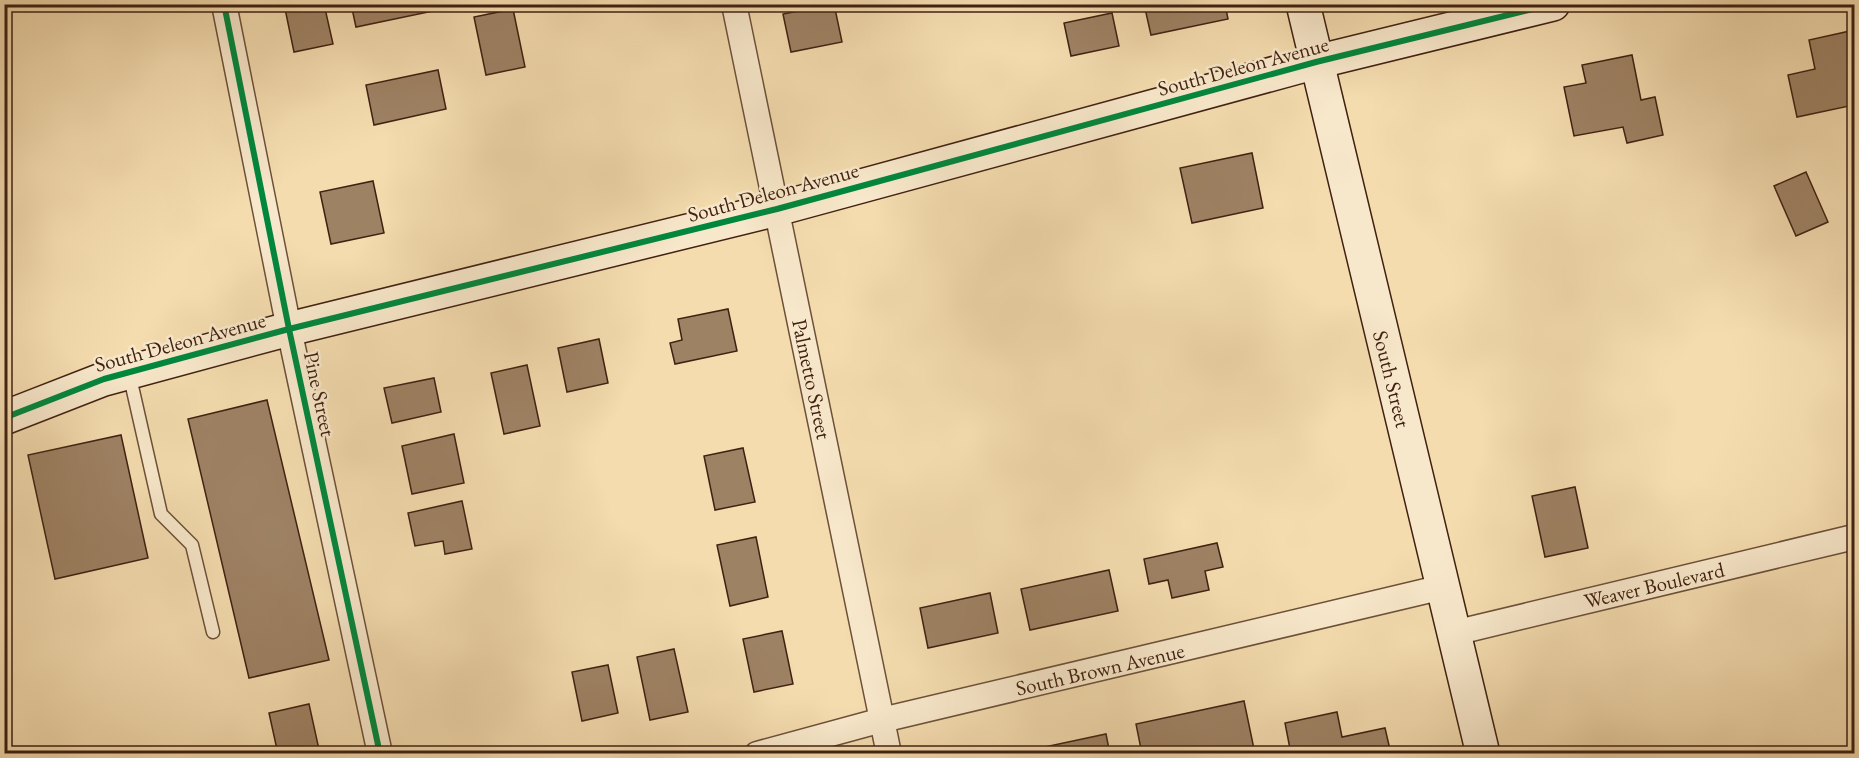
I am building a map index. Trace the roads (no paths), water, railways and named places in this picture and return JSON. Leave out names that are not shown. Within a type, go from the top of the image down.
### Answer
[{"type":"street","name":"Pine Street","points":[[224,4],[289,329],[380,753]]},
{"type":"street","name":"Palmetto Street","points":[[734,4],[889,753]]},
{"type":"street","name":"South Street","points":[[1303,4],[1483,753]]},
{"type":"street","name":"South Deleon Avenue","points":[[4,418],[104,379],[289,329],[777,209],[1316,62],[1553,4]]},
{"type":"street","name":"Weaver Boulevard","points":[[1454,633],[1854,537]]},
{"type":"street","name":"South Brown Avenue","points":[[758,753],[882,720],[1443,587]]},
{"type":"lane","points":[[129,372],[161,514],[192,545],[213,632]]}]
